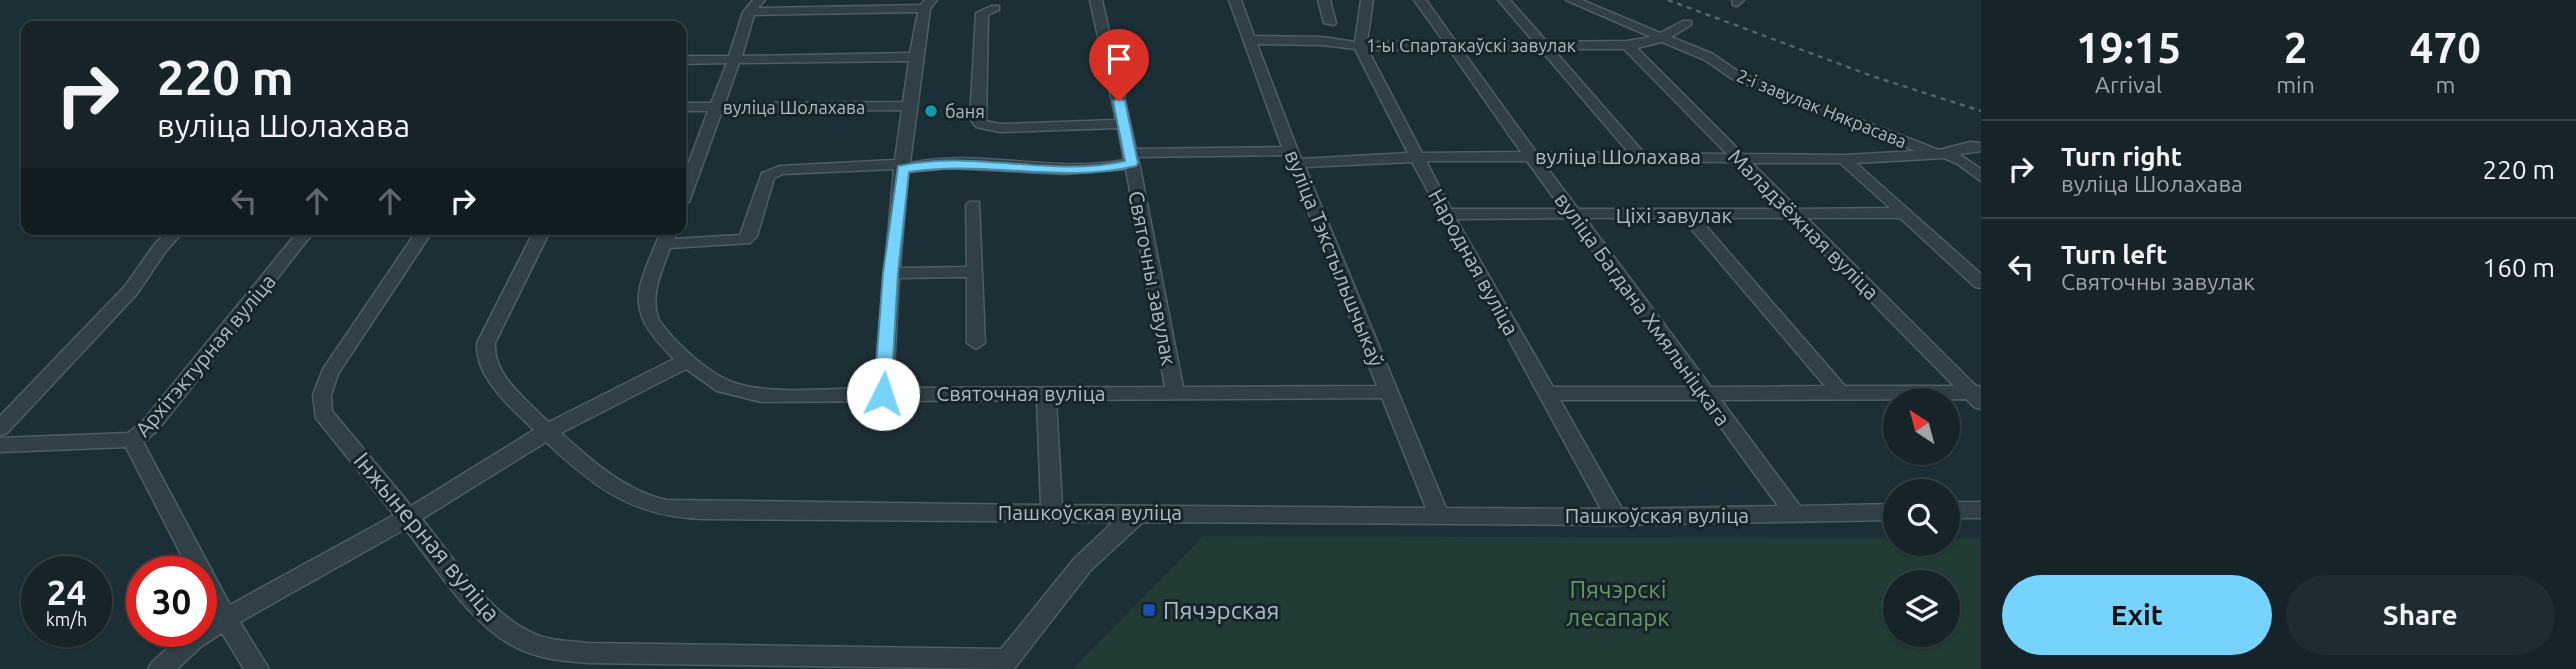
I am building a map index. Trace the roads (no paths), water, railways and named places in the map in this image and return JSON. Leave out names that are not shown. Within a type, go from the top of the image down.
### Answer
[{"type":"street","points":[[686,189],[749,12],[759,0]]},
{"type":"street","name":"Святочны завулак","points":[[1096,0],[1131,158],[1175,393]]},
{"type":"street","name":"вуліца Тэкстыльшчыкаў","points":[[1235,0],[1295,157],[1439,514]]},
{"type":"street","points":[[1324,0],[1330,23]]},
{"type":"street","points":[[1360,46],[1367,0]]},
{"type":"street","name":"вуліца Багдана Хмяльніцкага","points":[[1420,0],[1531,156],[1795,514]]},
{"type":"street","points":[[1504,0],[1639,156]]},
{"type":"street","name":"2-і завулак Някрасава","points":[[1572,0],[1709,57],[1738,77],[1965,162],[1981,177]]},
{"type":"street","points":[[749,12],[927,4],[907,106],[883,394]]},
{"type":"street","points":[[995,8],[982,13],[976,119],[981,124],[1000,128],[1124,124]]},
{"type":"street","name":"1-ы Спартакаўскі завулак","points":[[1250,40],[1322,41],[1360,46],[1627,45],[1650,43],[1687,23]]},
{"type":"street","name":"Маладзёжная вуліца","points":[[1627,45],[1794,215],[1978,395]]},
{"type":"street","name":"Народная вуліца","points":[[1360,46],[1446,214],[1616,517]]},
{"type":"street","points":[[686,60],[915,57]]},
{"type":"street","name":"вуліца Шолахава","points":[[686,107],[907,106]]},
{"type":"street","name":"вуліца Шолахава","points":[[668,237],[744,240],[749,236],[767,176],[779,170],[903,167],[942,163],[1076,170],[1105,169],[1131,158],[1417,159],[1444,156],[1639,156],[1844,159],[1942,154],[1970,145],[1981,148]]},
{"type":"street","points":[[1844,159],[1981,283]]},
{"type":"street","points":[[974,205],[976,343]]},
{"type":"street","name":"Ціхі завулак","points":[[1446,214],[1902,214]]},
{"type":"street","points":[[1688,215],[1840,392]]},
{"type":"street","points":[[0,428],[131,290],[172,235]]},
{"type":"street","name":"Архітэктурная вуліца","points":[[257,669],[226,619],[132,440],[150,426],[303,235]]},
{"type":"street","name":"Інжынерная вуліца","points":[[421,235],[329,373],[322,395],[323,413],[487,614],[508,632],[539,648],[588,653],[1003,664]]},
{"type":"street","name":"Пашкоўская вуліца","points":[[540,235],[486,343],[485,355],[499,380],[546,432],[618,489],[645,503],[667,507],[745,511],[1138,514],[1616,517],[1883,512]]},
{"type":"street","name":"Святочная вуліца","points":[[668,237],[647,298],[650,323],[658,335],[722,385],[751,393],[1389,392]]},
{"type":"street","points":[[891,273],[976,272]]},
{"type":"street","points":[[160,669],[194,639],[226,619],[407,518],[546,432],[688,359]]},
{"type":"street","points":[[1549,394],[1840,392],[1978,395]]},
{"type":"street","points":[[1046,393],[1052,512]]},
{"type":"street","points":[[0,445],[132,440]]},
{"type":"street","points":[[1960,510],[1981,510]]},
{"type":"street","points":[[1003,664],[1096,549],[1114,530],[1138,514]]},
{"type":"railway","points":[[1668,0],[1872,76],[1981,111]]},
{"type":"place","name":"баня","points":[[931,111]]},
{"type":"place","name":"Пячэрская","points":[[1149,610]]},
{"type":"park label","name":"Пячэрскі лесапарк","points":[[1618,603]]}]
